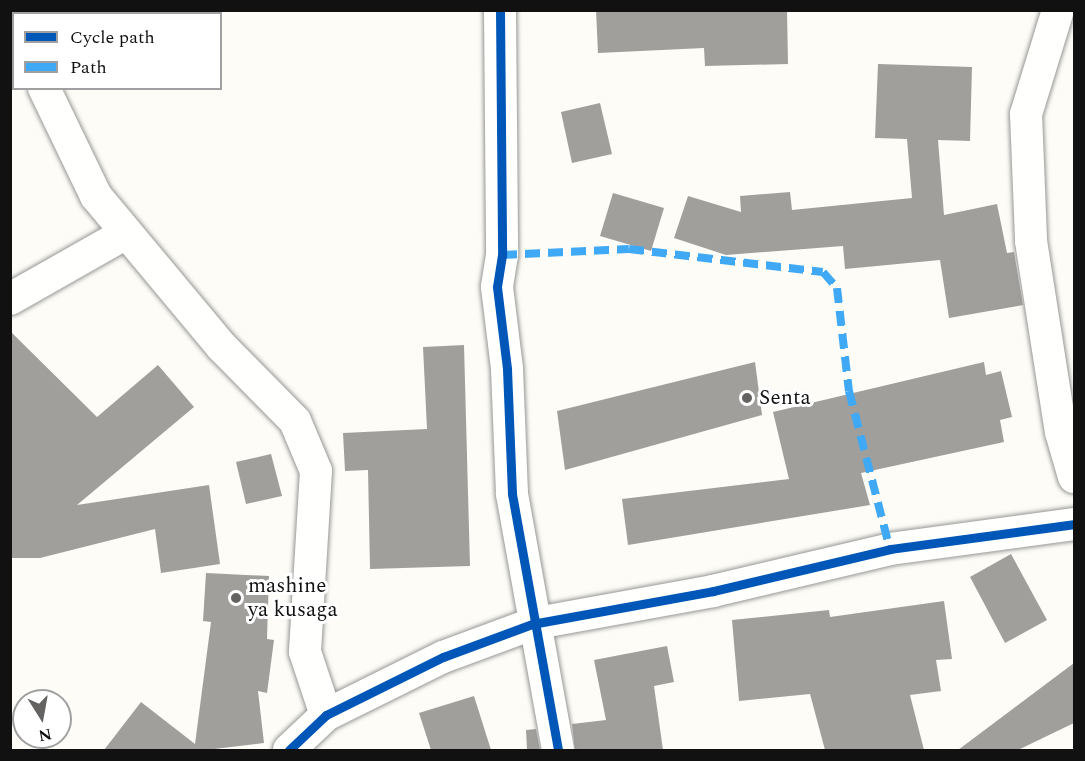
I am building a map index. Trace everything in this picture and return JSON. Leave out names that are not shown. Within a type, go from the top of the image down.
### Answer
[{"type":"street","points":[[500,10],[502,255],[497,287],[507,369],[512,494],[532,624],[558,750]]},
{"type":"street","points":[[1058,10],[1026,114],[1031,241],[1061,432],[1074,477]]},
{"type":"street","points":[[45,90],[96,196],[222,347],[295,421],[316,471],[305,652],[326,715]]},
{"type":"street","points":[[10,299],[126,233]]},
{"type":"street","points":[[289,750],[326,715],[443,657],[532,624],[713,591],[890,549],[1074,524]]},
{"type":"building","points":[[596,10],[787,10],[788,64],[705,66],[704,48],[598,53]]},
{"type":"building","points":[[878,64],[972,67],[970,141],[938,140],[944,215],[997,204],[1007,253],[1014,252],[1023,305],[949,318],[940,260],[845,269],[843,246],[726,255],[674,238],[688,196],[741,212],[740,196],[790,192],[792,210],[912,198],[907,139],[875,138]]},
{"type":"building","points":[[600,103],[612,154],[572,163],[561,112]]},
{"type":"building","points":[[613,193],[664,208],[651,251],[600,236]]},
{"type":"building","points":[[10,331],[97,417],[158,365],[194,407],[77,505],[209,485],[220,564],[161,573],[155,529],[40,558],[10,558]]},
{"type":"building","points":[[464,345],[470,566],[370,569],[368,470],[345,471],[343,433],[427,429],[423,347]]},
{"type":"building","points":[[755,362],[762,415],[565,470],[557,411]]},
{"type":"building","points":[[984,362],[986,375],[1001,371],[1012,417],[1000,420],[1004,442],[861,473],[870,505],[628,545],[622,499],[789,479],[773,412]]},
{"type":"building","points":[[271,454],[282,496],[246,504],[236,462]]},
{"type":"building","points":[[1011,554],[1047,620],[1005,643],[970,577]]},
{"type":"building","points":[[206,573],[269,576],[267,639],[274,640],[267,693],[258,691],[264,743],[206,750],[104,750],[141,702],[195,744],[211,622],[203,621]]},
{"type":"building","points":[[944,601],[952,659],[936,660],[941,691],[910,695],[924,750],[825,750],[810,694],[739,701],[732,620],[829,610],[830,617]]},
{"type":"building","points":[[667,646],[674,682],[654,686],[663,750],[575,750],[572,724],[606,720],[594,660]]},
{"type":"building","points":[[1074,663],[1074,723],[1018,750],[958,750]]},
{"type":"building","points":[[474,696],[491,750],[431,750],[419,713]]},
{"type":"building","points":[[536,729],[540,750],[527,750],[526,730]]},
{"type":"marked path","points":[[502,255],[629,249],[823,272],[837,288],[849,391],[890,549]]},
{"type":"cycle path","points":[[500,10],[502,255],[497,287],[507,369],[512,494],[558,750]]},
{"type":"cycle path","points":[[289,750],[326,715],[443,657],[532,624],[713,591],[890,549],[1074,524]]},
{"type":"place","name":"Senta","points":[[747,398]]},
{"type":"place","name":"mashine ya kusaga","points":[[236,598]]}]
